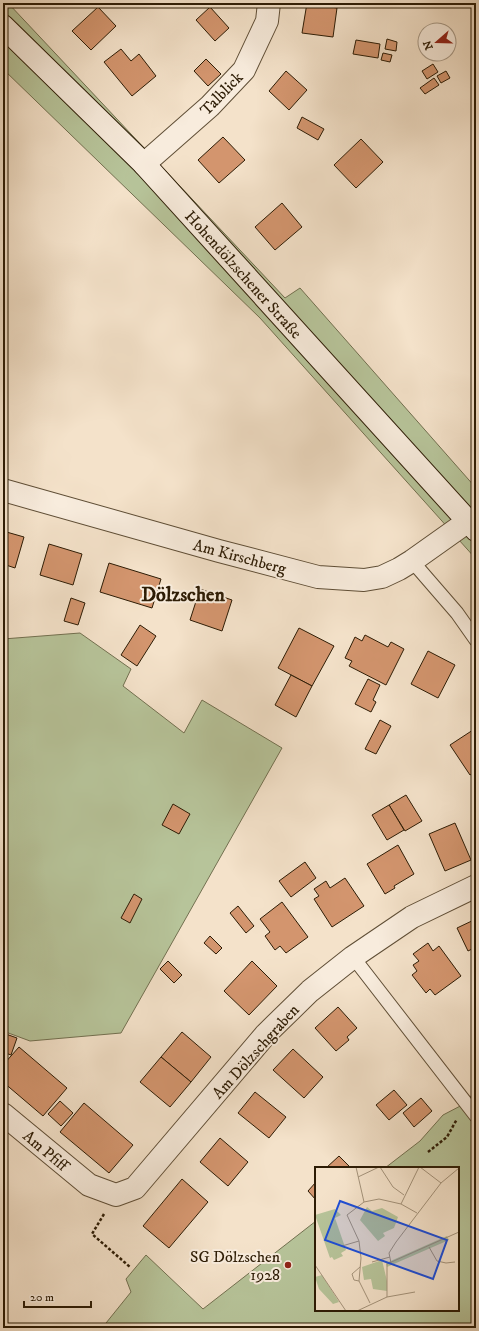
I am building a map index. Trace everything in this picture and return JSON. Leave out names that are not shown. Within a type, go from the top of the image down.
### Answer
[{"type":"street","name":"Talblick","points":[[144,164],[210,106],[244,70],[267,21],[269,3]]},
{"type":"street","name":"Hohendölzschener Straße","points":[[3,26],[144,164],[472,526]]},
{"type":"street","name":"Am Kirschberg","points":[[3,490],[219,551],[318,577],[364,580],[382,577],[472,526]]},
{"type":"street","name":"Am Dölzschgraben","points":[[116,1195],[135,1188],[266,1034],[310,991],[353,957],[412,917],[476,886]]},
{"type":"street","name":"Am Pfiff","points":[[3,1114],[90,1185],[116,1195]]},
{"type":"lane","points":[[412,561],[457,613],[476,640]]},
{"type":"lane","points":[[353,957],[476,1116]]},
{"type":"path","points":[[428,1152],[447,1137],[466,1103]]},
{"type":"path","points":[[116,1195],[92,1234],[130,1267]]},
{"type":"green space","points":[[3,3],[8,3],[285,298],[300,288],[476,488],[476,559],[260,318],[3,69]]},
{"type":"green space","points":[[80,633],[131,669],[123,686],[184,733],[202,700],[282,748],[121,1033],[30,1041],[3,1031],[3,639]]},
{"type":"green space","points":[[476,1089],[476,1328],[102,1328],[131,1292],[126,1279],[146,1255],[203,1309],[315,1222],[315,1311],[459,1311],[459,1167],[386,1167],[420,1141],[443,1115],[466,1103]]},
{"type":"building","points":[[307,3],[337,8],[333,37],[302,33]]},
{"type":"building","points":[[98,7],[116,26],[91,50],[72,31]]},
{"type":"building","points":[[210,7],[229,28],[215,41],[196,20]]},
{"type":"building","points":[[387,39],[397,42],[396,51],[385,49]]},
{"type":"building","points":[[356,40],[380,44],[378,58],[353,54]]},
{"type":"building","points":[[121,49],[131,61],[139,54],[156,76],[132,96],[104,62]]},
{"type":"building","points":[[383,53],[392,55],[390,62],[381,60]]},
{"type":"building","points":[[206,59],[221,74],[208,86],[194,71]]},
{"type":"building","points":[[433,64],[438,72],[427,79],[422,71]]},
{"type":"building","points":[[286,71],[307,90],[289,110],[269,91]]},
{"type":"building","points":[[446,71],[450,78],[441,83],[437,76]]},
{"type":"building","points":[[434,78],[439,85],[425,94],[420,88]]},
{"type":"building","points":[[302,117],[324,129],[318,140],[297,128]]},
{"type":"building","points":[[223,137],[245,160],[219,183],[198,160]]},
{"type":"building","points":[[361,139],[383,162],[356,188],[334,165]]},
{"type":"building","points":[[282,203],[302,227],[275,250],[255,227]]},
{"type":"building","points":[[3,531],[24,537],[15,568],[3,564]]},
{"type":"building","points":[[49,544],[82,554],[73,585],[40,575]]},
{"type":"building","points":[[109,563],[161,579],[152,608],[100,592]]},
{"type":"building","points":[[200,589],[232,600],[222,631],[190,620]]},
{"type":"building","points":[[71,598],[85,603],[78,625],[64,621]]},
{"type":"building","points":[[140,625],[156,636],[137,666],[121,655]]},
{"type":"building","points":[[299,628],[334,646],[312,686],[278,668]]},
{"type":"building","points":[[365,635],[388,647],[391,642],[404,649],[386,685],[349,666],[352,661],[345,658],[355,637],[362,641]]},
{"type":"building","points":[[428,651],[455,665],[438,698],[411,684]]},
{"type":"building","points":[[291,675],[312,686],[296,717],[275,705]]},
{"type":"building","points":[[368,679],[380,685],[373,700],[376,702],[371,712],[355,704]]},
{"type":"building","points":[[380,720],[391,726],[376,754],[365,749]]},
{"type":"building","points":[[476,728],[476,771],[470,775],[450,745]]},
{"type":"building","points":[[406,795],[422,821],[405,831],[389,805]]},
{"type":"building","points":[[173,804],[190,814],[179,834],[162,825]]},
{"type":"building","points":[[389,805],[404,830],[387,840],[372,815]]},
{"type":"building","points":[[455,823],[471,860],[445,871],[429,834]]},
{"type":"building","points":[[398,845],[414,874],[394,886],[395,888],[385,894],[367,864]]},
{"type":"building","points":[[305,862],[316,878],[291,897],[279,881]]},
{"type":"building","points":[[345,878],[364,906],[332,927],[314,899],[319,896],[314,889],[326,881],[330,888]]},
{"type":"building","points":[[134,894],[142,899],[130,923],[121,918]]},
{"type":"building","points":[[282,902],[308,937],[286,953],[280,946],[275,950],[265,936],[270,932],[260,919]]},
{"type":"building","points":[[238,906],[254,926],[246,933],[230,913]]},
{"type":"building","points":[[476,919],[476,947],[468,951],[457,928]]},
{"type":"building","points":[[210,936],[222,948],[216,954],[204,943]]},
{"type":"building","points":[[428,943],[433,951],[439,946],[461,976],[435,995],[430,989],[426,993],[412,975],[417,971],[413,965],[419,961],[413,954]]},
{"type":"building","points":[[168,961],[182,975],[174,983],[160,969]]},
{"type":"building","points":[[252,961],[277,986],[249,1015],[224,991]]},
{"type":"building","points":[[338,1007],[357,1028],[347,1037],[349,1040],[336,1051],[315,1028]]},
{"type":"building","points":[[182,1032],[211,1057],[191,1082],[161,1057]]},
{"type":"building","points":[[3,1033],[17,1038],[11,1055],[3,1052]]},
{"type":"building","points":[[19,1047],[67,1088],[43,1116],[3,1082],[3,1065]]},
{"type":"building","points":[[293,1049],[323,1077],[304,1098],[273,1070]]},
{"type":"building","points":[[161,1057],[191,1082],[170,1107],[140,1082]]},
{"type":"building","points":[[394,1090],[407,1105],[389,1120],[376,1105]]},
{"type":"building","points":[[255,1092],[286,1117],[269,1138],[238,1113]]},
{"type":"building","points":[[421,1098],[432,1111],[414,1127],[403,1113]]},
{"type":"building","points":[[60,1101],[73,1113],[61,1126],[48,1114]]},
{"type":"building","points":[[84,1103],[133,1145],[109,1173],[60,1132]]},
{"type":"building","points":[[220,1138],[248,1162],[228,1186],[200,1162]]},
{"type":"building","points":[[339,1156],[350,1167],[327,1167]]},
{"type":"building","points":[[182,1179],[208,1202],[169,1248],[143,1226]]},
{"type":"building","points":[[315,1183],[315,1199],[308,1191]]},
{"type":"place","name":"SG Dölzschen 1928","points":[[288,1265]]},
{"type":"district","name":"Dölzschen","points":[[183,594]]}]
